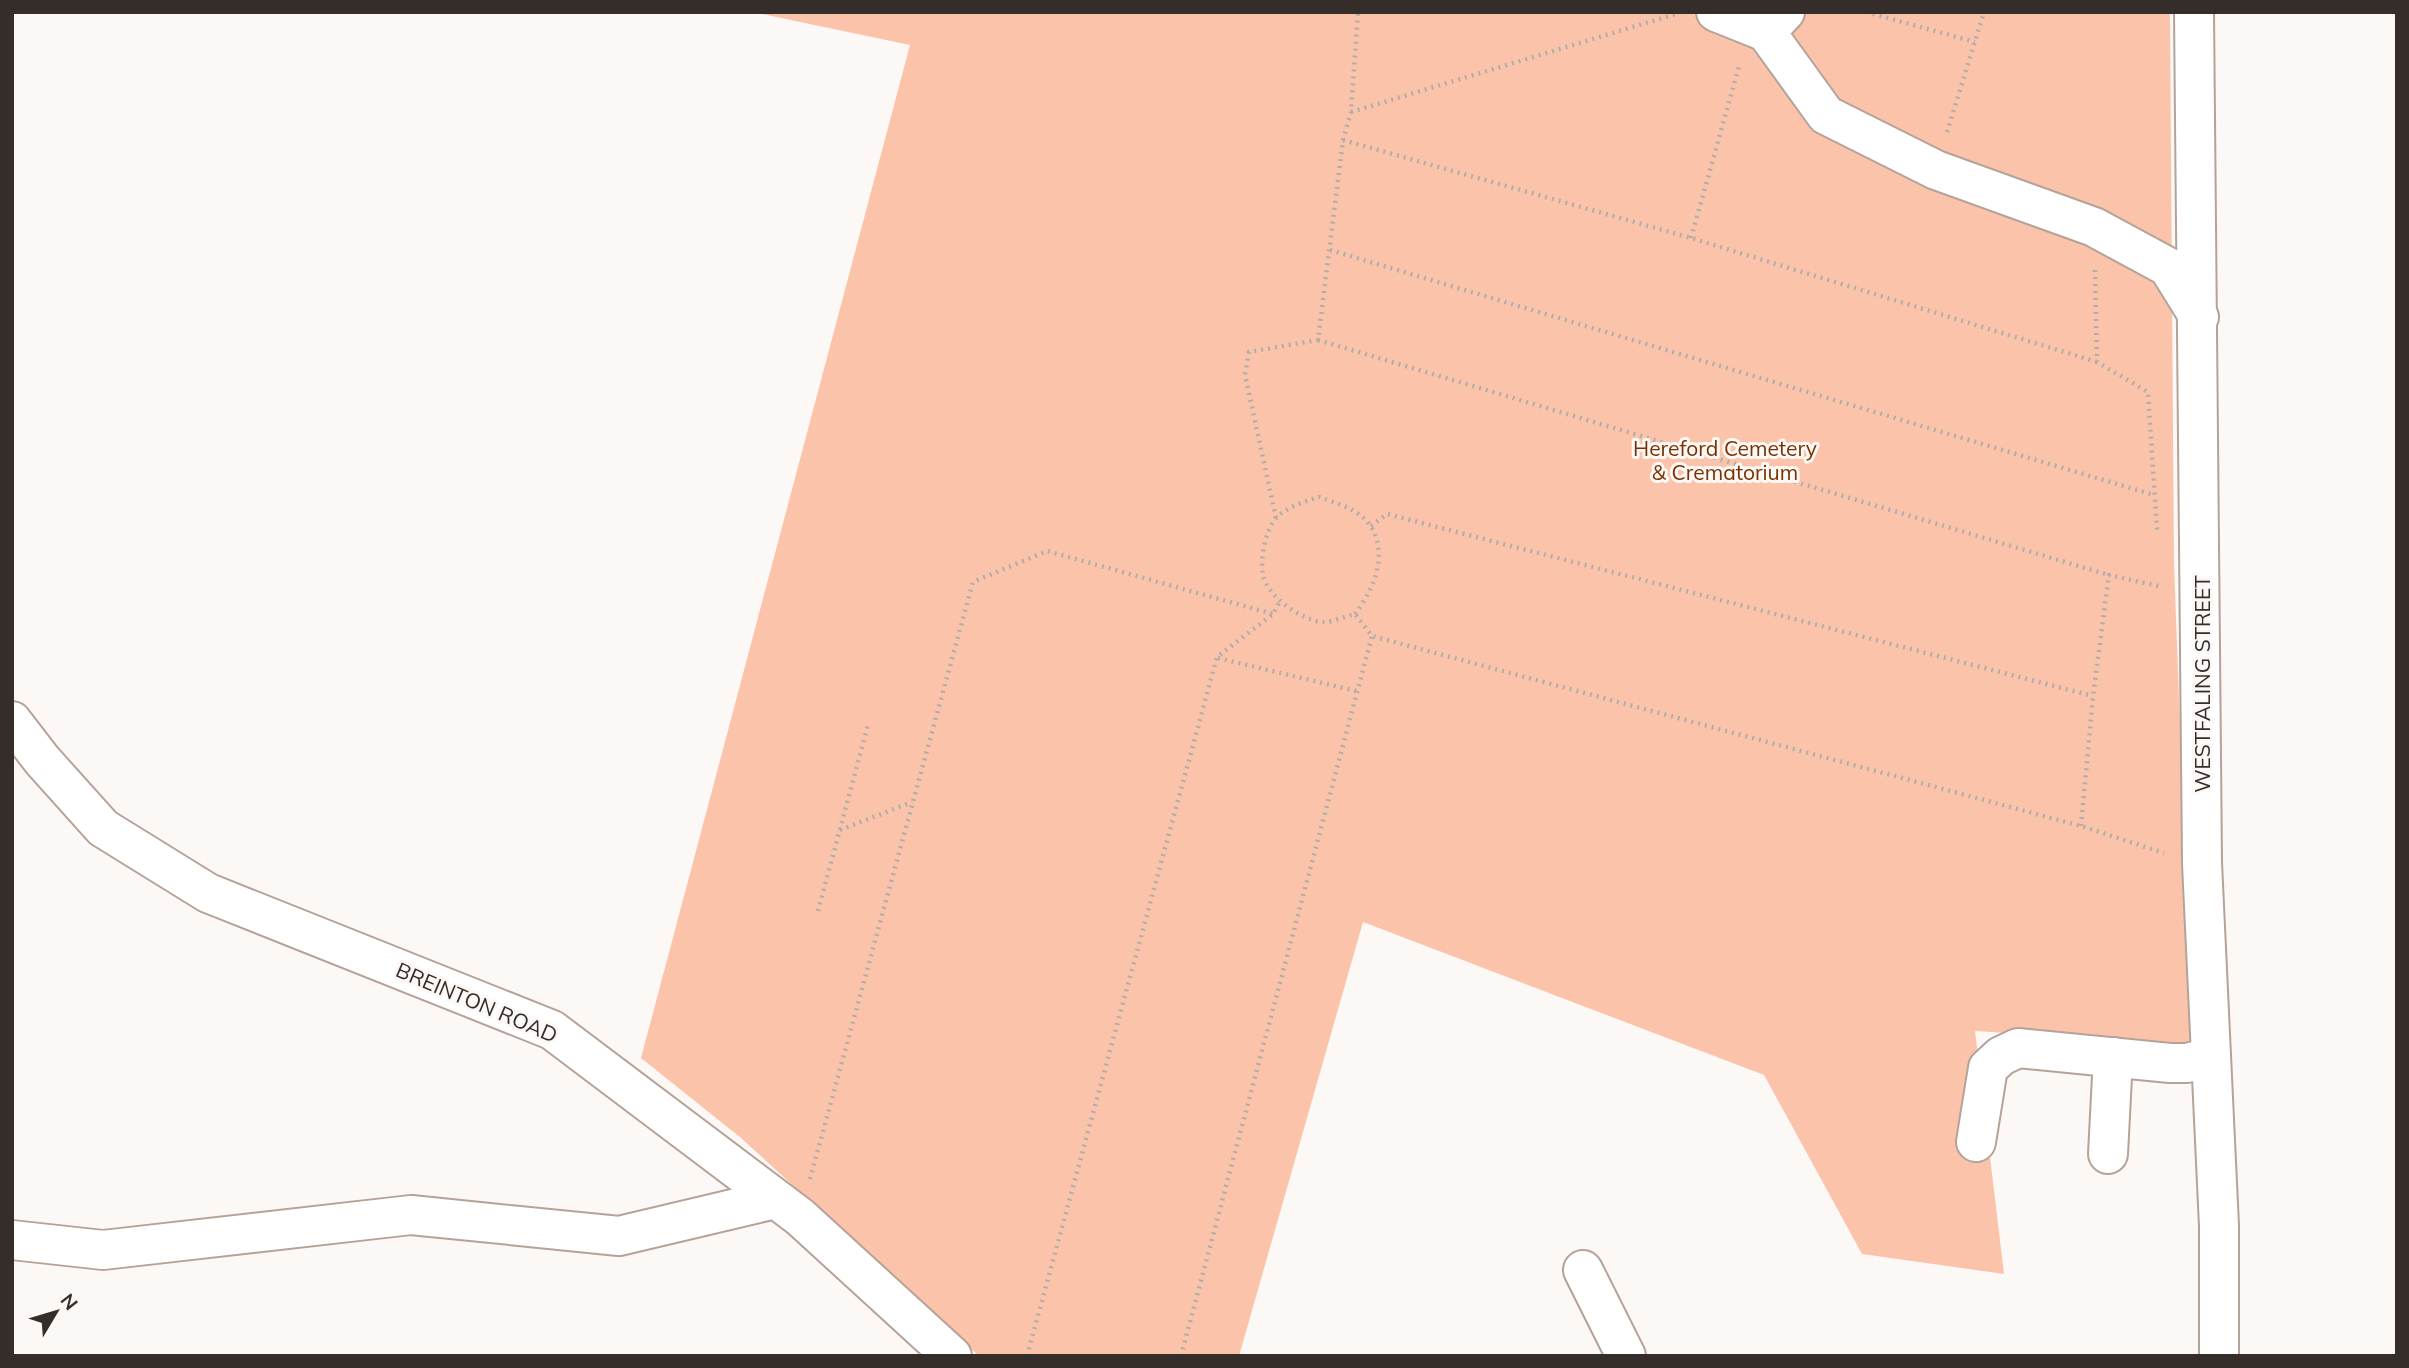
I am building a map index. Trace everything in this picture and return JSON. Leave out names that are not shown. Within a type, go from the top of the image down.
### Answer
[{"type":"street","name":"WESTFALING STREET","points":[[2194,12],[2199,317],[2202,863],[2219,1226],[2219,1356]]},
{"type":"street","points":[[1754,21],[1826,115],[1936,170],[2094,227],[2168,267],[2199,317]]},
{"type":"street","name":"BREINTON ROAD","points":[[12,721],[42,760],[103,828],[208,893],[552,1030],[787,1208],[952,1356]]},
{"type":"street","points":[[1976,1142],[1988,1068],[2001,1056],[2018,1048],[2187,1063],[2211,1057]]},
{"type":"street","points":[[2108,1154],[2113,1057]]},
{"type":"street","points":[[12,1240],[103,1250],[411,1215],[618,1236],[787,1208]]},
{"type":"street","points":[[1583,1270],[1626,1356]]},
{"type":"path","points":[[1318,340],[1343,140],[1352,112],[1358,12]]},
{"type":"path","points":[[1352,112],[1680,12]]},
{"type":"path","points":[[1866,12],[1975,42]]},
{"type":"path","points":[[1936,170],[1984,12]]},
{"type":"path","points":[[1691,238],[1754,21]]},
{"type":"path","points":[[1343,140],[1691,238],[2097,362],[2148,393],[2158,534]]},
{"type":"path","points":[[2094,227],[2097,362]]},
{"type":"path","points":[[1330,250],[2154,495]]},
{"type":"path","points":[[1276,518],[1245,375],[1249,352],[1318,340],[2109,575],[2163,587],[2162,574]]},
{"type":"path","points":[[1319,497],[1346,507],[1371,526],[1377,551],[1378,573],[1369,596],[1355,614],[1323,622],[1296,614],[1280,601],[1263,577],[1264,551],[1270,527],[1276,518],[1289,508],[1319,497]]},
{"type":"path","points":[[1371,526],[1387,514],[2093,696]]},
{"type":"path","points":[[787,1208],[912,802],[973,582],[1047,551],[1273,614]]},
{"type":"path","points":[[2081,826],[2093,696],[2109,575]]},
{"type":"path","points":[[1027,1356],[1217,657],[1273,614],[1280,601]]},
{"type":"path","points":[[1355,614],[1372,636],[2081,826],[2202,863]]},
{"type":"path","points":[[1181,1356],[1372,636]]},
{"type":"path","points":[[1217,657],[1356,691]]},
{"type":"path","points":[[818,911],[868,726]]},
{"type":"path","points":[[839,831],[912,802]]},
{"type":"green space","name":"Hereford Cemetery & Crematorium","points":[[752,12],[2170,12],[2174,564],[2192,1045],[1975,1031],[2004,1274],[1862,1254],[1764,1075],[1363,922],[1239,1356],[979,1356],[741,1138],[641,1058],[910,45]]}]
